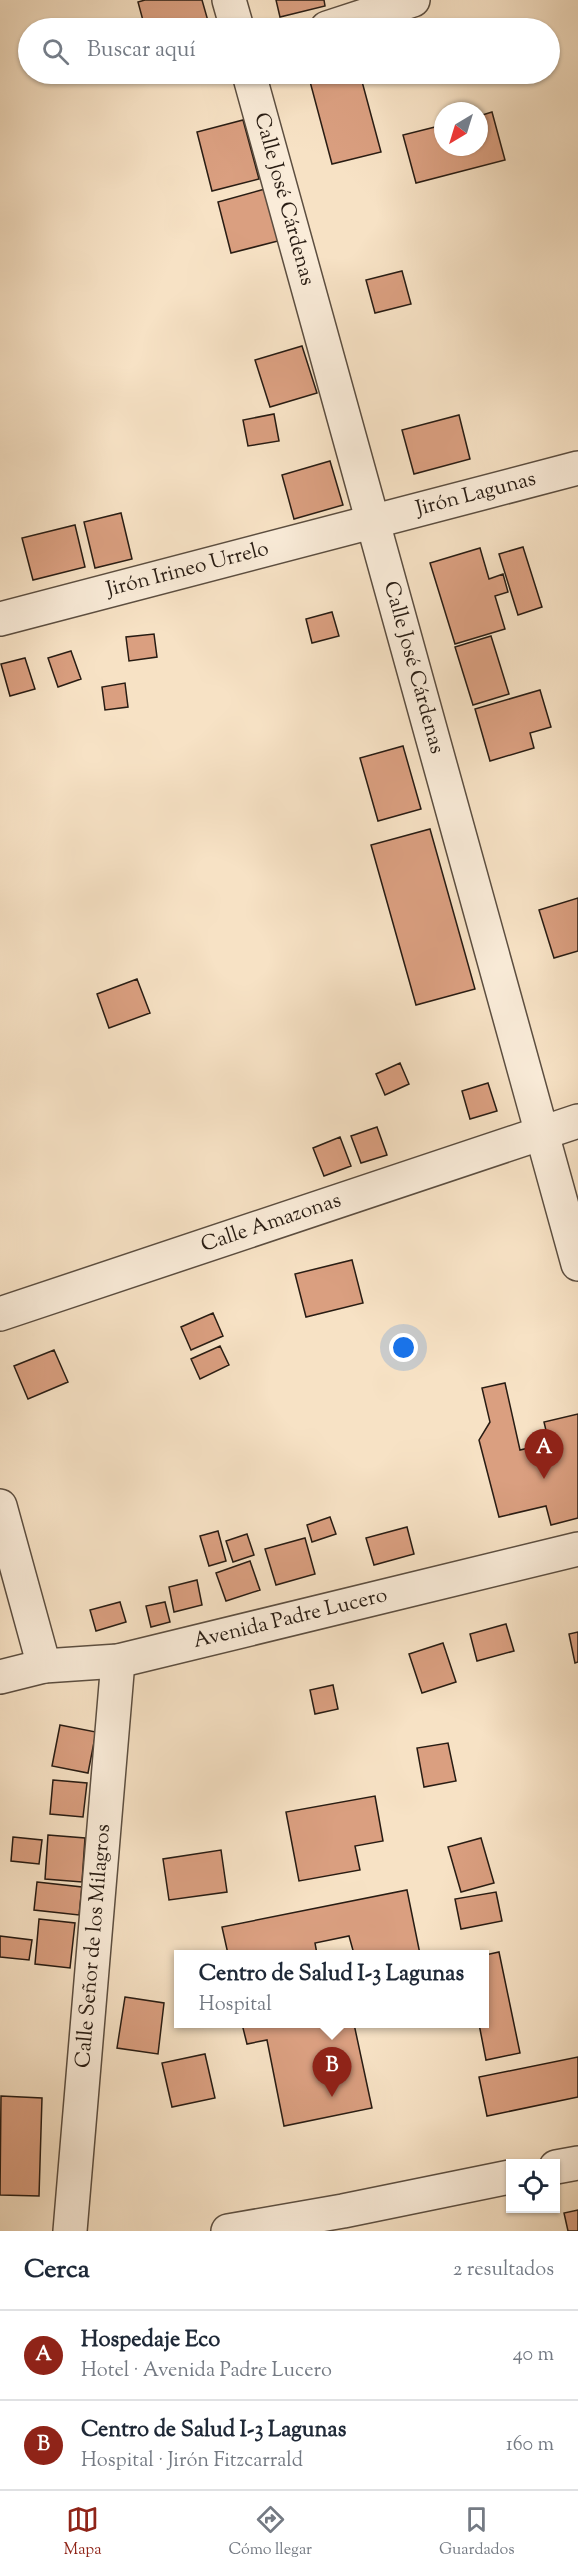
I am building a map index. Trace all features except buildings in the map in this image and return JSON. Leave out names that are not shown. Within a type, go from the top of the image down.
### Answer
[{"type":"street","points":[[229,0],[234,18]]},
{"type":"street","points":[[358,18],[413,0]]},
{"type":"street","name":"Calle José Cárdenas","points":[[252,84],[578,1264]]},
{"type":"street","name":"Jirón Lagunas","points":[[373,521],[578,468]]},
{"type":"street","name":"Jirón Irineo Urrelo","points":[[0,619],[373,521]]},
{"type":"street","name":"Calle Amazonas","points":[[0,1314],[578,1121]]},
{"type":"street","points":[[0,1506],[44,1666]]},
{"type":"street","name":"Avenida Padre Lucero","points":[[0,1677],[44,1666],[118,1661],[578,1549]]},
{"type":"street","name":"Calle Señor de los Milagros","points":[[70,2231],[118,1661]]},
{"type":"street","points":[[560,2166],[578,2163]]},
{"type":"street","points":[[228,2231],[345,2221],[506,2177]]},
{"type":"place","name":"Hospedaje Eco","points":[[544,1479]]},
{"type":"place","name":"Centro de Salud I-3 Lagunas","points":[[332,2097]]}]
